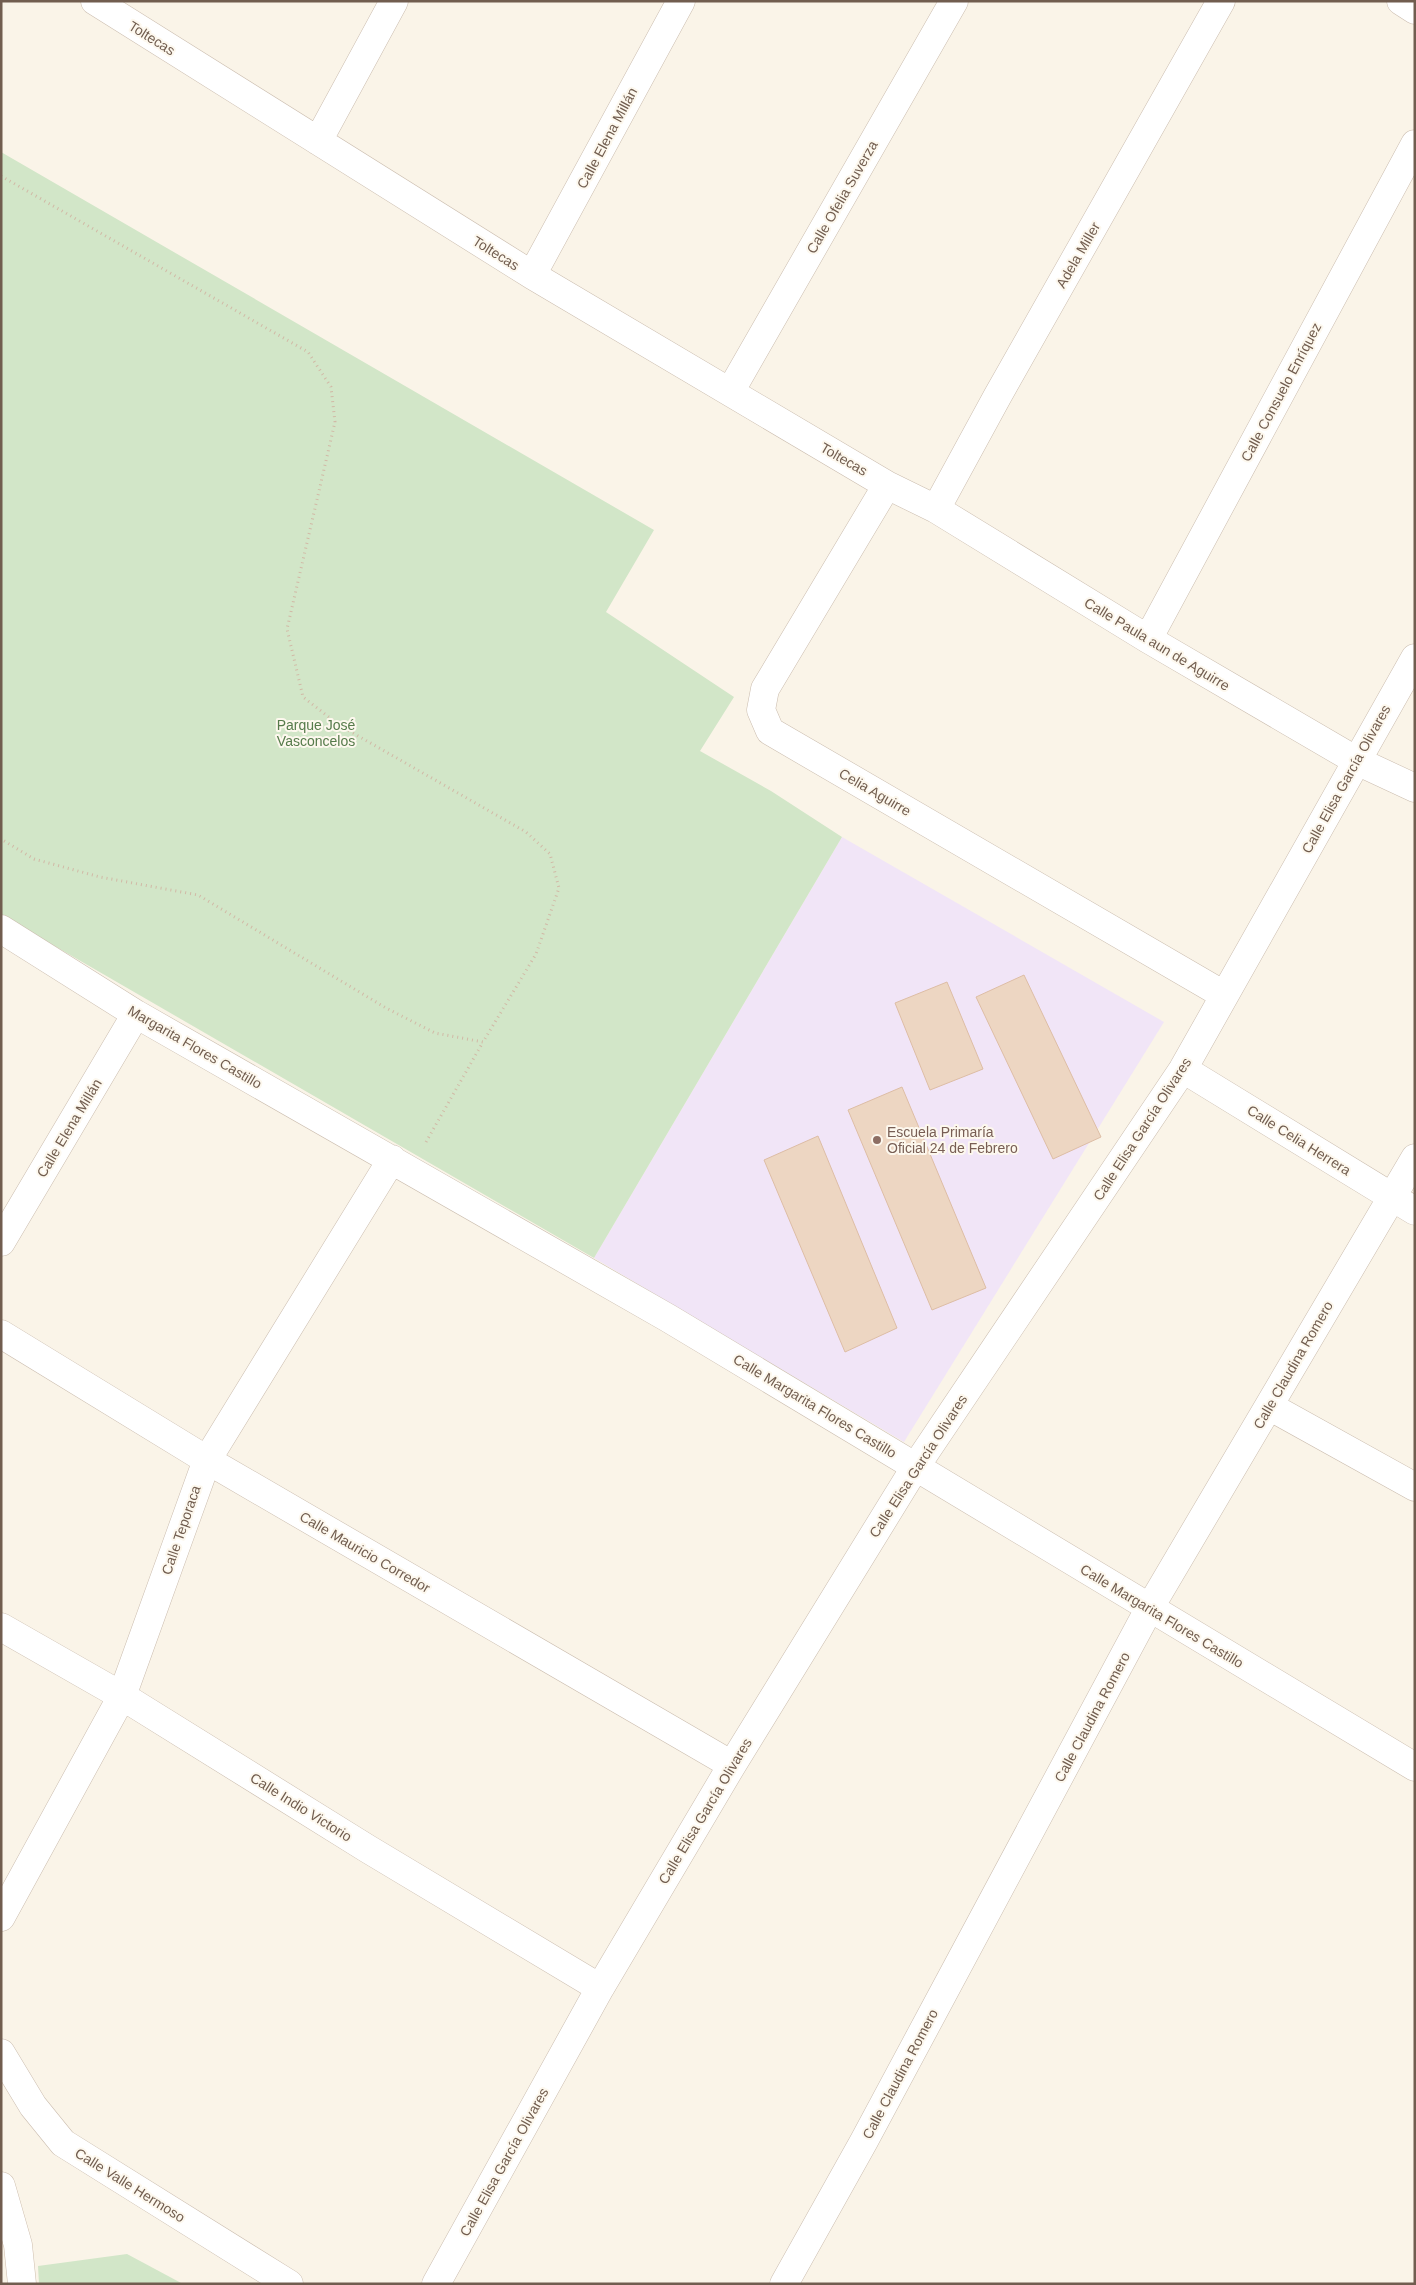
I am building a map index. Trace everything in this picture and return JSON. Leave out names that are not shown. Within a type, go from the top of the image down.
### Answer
[{"type":"street","points":[[318,141],[394,1]]},
{"type":"street","name":"Calle Elena Millán","points":[[532,275],[681,1]]},
{"type":"street","name":"Calle Ofelia Suverza","points":[[730,392],[954,1]]},
{"type":"street","name":"Adela Miller","points":[[936,509],[997,397],[1222,1]]},
{"type":"street","points":[[1401,1],[1415,10]]},
{"type":"street","name":"Toltecas","points":[[110,6],[318,141],[532,275],[895,489]]},
{"type":"street","name":"Calle Consuelo Enríquez","points":[[1148,640],[1415,144]]},
{"type":"street","name":"Calle Paula aun de Aguirre","points":[[895,489],[936,509],[1148,640],[1357,761],[1415,788]]},
{"type":"street","name":"Celia Aguirre","points":[[895,489],[765,689],[762,710],[770,732],[1224,995]]},
{"type":"street","name":"Calle Elisa García Olivares","points":[[436,2284],[600,1988],[732,1765],[916,1466],[1183,1069],[1415,658]]},
{"type":"street","name":"Margarita Flores Castillo","points":[[1,929],[136,1014],[401,1164]]},
{"type":"street","name":"Calle Elena Millán","points":[[1,1242],[136,1014]]},
{"type":"street","name":"Calle Celia Herrera","points":[[1183,1069],[1415,1211]]},
{"type":"street","name":"Calle Claudina Romero","points":[[784,2284],[864,2141],[1149,1609],[1415,1158]]},
{"type":"street","name":"Calle Teporaca","points":[[1,1917],[122,1696],[206,1460],[401,1164]]},
{"type":"street","name":"Calle Margarita Flores Castillo","points":[[401,1164],[668,1318],[916,1466],[1149,1609],[1415,1767]]},
{"type":"street","name":"Calle Mauricio Corredor","points":[[1,1334],[206,1460],[732,1765]]},
{"type":"street","points":[[1269,1406],[1415,1487]]},
{"type":"street","name":"Calle Indio Victorio","points":[[1,1627],[122,1696],[368,1849],[600,1988]]},
{"type":"street","name":"Calle Valle Hermoso","points":[[1,2054],[33,2106],[63,2143],[289,2284]]},
{"type":"street","points":[[1,2186],[18,2245],[22,2284]]},
{"type":"path","points":[[1,176],[308,352],[331,387],[335,422],[287,629],[303,697],[339,726],[526,832],[550,854],[559,888],[536,954],[483,1042],[401,1164]]},
{"type":"path","points":[[1,840],[34,858],[100,877],[198,894],[386,1008],[435,1033],[483,1042]]},
{"type":"shaded area","name":"Escuela Primaría Oficial 24 de Febrero","points":[[842,837],[1164,1022],[904,1442],[594,1258]]},
{"type":"green space","name":"Parque José Vasconcelos","points":[[1,152],[654,530],[606,612],[734,697],[700,751],[771,791],[842,837],[594,1258],[1,915]]},
{"type":"green space","points":[[127,2254],[183,2284],[39,2284],[38,2266]]},
{"type":"building","points":[[1024,975],[1101,1137],[1053,1159],[976,997]]},
{"type":"building","points":[[947,982],[983,1069],[930,1090],[895,1003]]},
{"type":"building","points":[[902,1087],[986,1288],[932,1310],[848,1110]]},
{"type":"building","points":[[818,1136],[897,1328],[845,1352],[764,1160]]},
{"type":"place","name":"Escuela Primaría Oficial 24 de Febrero","points":[[877,1140]]}]
